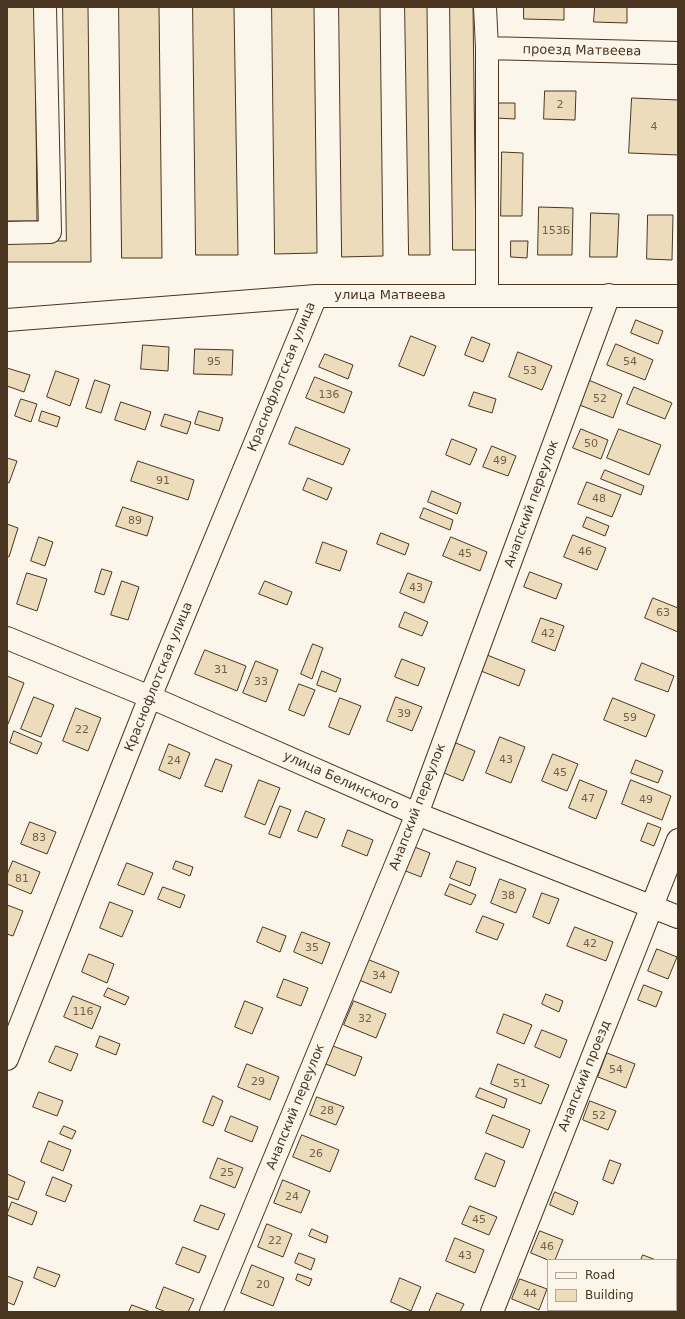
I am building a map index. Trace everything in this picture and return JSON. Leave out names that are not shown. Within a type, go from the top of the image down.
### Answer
[{"type":"lane","points":[[7,233],[50,232],[45,7]]},
{"type":"lane","points":[[485,7],[487,48],[487,296]]},
{"type":"lane","name":"проезд Матвеева","points":[[487,48],[678,53]]},
{"type":"lane","name":"улица Матвеева","points":[[9,325],[316,296],[678,296]]},
{"type":"lane","name":"Краснофлотская улица","points":[[7,1059],[150,696],[316,296]]},
{"type":"lane","name":"Анапский переулок","points":[[211,1312],[417,814],[609,296]]},
{"type":"lane","name":"улица Белинского","points":[[7,638],[150,696],[417,814],[678,917]]},
{"type":"lane","name":"Анапский проезд","points":[[492,1312],[678,840]]},
{"type":"building","points":[[7,7],[35,7],[37,221],[7,221]]},
{"type":"building","points":[[63,7],[88,7],[91,262],[7,262],[7,241],[66,241]]},
{"type":"building","points":[[119,7],[159,7],[162,258],[122,258]]},
{"type":"building","points":[[193,7],[234,7],[238,255],[196,255]]},
{"type":"building","points":[[272,7],[314,7],[317,253],[275,254]]},
{"type":"building","points":[[339,7],[380,7],[383,256],[342,257]]},
{"type":"building","points":[[405,7],[427,7],[430,255],[409,255]]},
{"type":"building","points":[[450,7],[473,7],[476,250],[453,250]]},
{"type":"building","points":[[524,7],[564,7],[564,20],[524,19]]},
{"type":"building","points":[[595,7],[627,7],[627,23],[594,22]]},
{"type":"building","points":[[545,91],[576,91],[575,120],[544,119]]},
{"type":"building","points":[[632,98],[678,100],[678,155],[629,153]]},
{"type":"building","points":[[495,103],[515,103],[515,119],[495,118]]},
{"type":"building","points":[[502,152],[523,153],[522,216],[501,216]]},
{"type":"building","points":[[539,207],[573,208],[572,255],[538,255]]},
{"type":"building","points":[[591,213],[619,214],[617,257],[590,257]]},
{"type":"building","points":[[648,215],[673,215],[672,260],[647,259]]},
{"type":"building","points":[[511,241],[528,241],[527,258],[511,257]]},
{"type":"building","points":[[636,320],[663,331],[658,344],[631,333]]},
{"type":"building","points":[[411,336],[436,346],[424,376],[399,366]]},
{"type":"building","points":[[472,337],[490,344],[483,362],[465,355]]},
{"type":"building","points":[[616,344],[653,360],[645,380],[607,365]]},
{"type":"building","points":[[143,345],[169,347],[168,371],[141,369]]},
{"type":"building","points":[[195,349],[233,350],[232,375],[194,374]]},
{"type":"building","points":[[518,352],[552,366],[542,390],[509,377]]},
{"type":"building","points":[[325,354],[353,365],[348,379],[319,367]]},
{"type":"building","points":[[7,368],[30,375],[24,392],[7,386]]},
{"type":"building","points":[[56,371],[79,379],[70,406],[47,397]]},
{"type":"building","points":[[315,377],[352,392],[344,413],[306,398]]},
{"type":"building","points":[[586,379],[622,394],[613,418],[577,404]]},
{"type":"building","points":[[95,380],[110,385],[101,413],[86,408]]},
{"type":"building","points":[[634,387],[672,403],[665,419],[627,404]]},
{"type":"building","points":[[474,392],[496,399],[492,413],[469,406]]},
{"type":"building","points":[[21,399],[37,404],[31,422],[15,416]]},
{"type":"building","points":[[121,402],[151,412],[145,430],[115,420]]},
{"type":"building","points":[[42,411],[60,417],[57,427],[39,421]]},
{"type":"building","points":[[199,411],[223,418],[219,431],[195,424]]},
{"type":"building","points":[[165,414],[191,422],[187,434],[161,426]]},
{"type":"building","points":[[296,427],[350,449],[343,465],[289,444]]},
{"type":"building","points":[[581,429],[608,440],[601,459],[573,448]]},
{"type":"building","points":[[619,429],[661,445],[649,475],[607,458]]},
{"type":"building","points":[[452,439],[477,449],[470,465],[446,455]]},
{"type":"building","points":[[492,446],[516,456],[508,476],[483,467]]},
{"type":"building","points":[[7,458],[17,461],[9,483],[7,482]]},
{"type":"building","points":[[138,461],[194,480],[188,500],[131,481]]},
{"type":"building","points":[[605,470],[644,486],[641,495],[601,479]]},
{"type":"building","points":[[308,478],[332,488],[327,500],[303,490]]},
{"type":"building","points":[[587,482],[621,495],[612,517],[578,504]]},
{"type":"building","points":[[432,491],[461,503],[457,514],[428,502]]},
{"type":"building","points":[[123,507],[153,517],[147,536],[116,526]]},
{"type":"building","points":[[424,508],[453,520],[450,530],[420,518]]},
{"type":"building","points":[[587,517],[609,526],[605,536],[583,527]]},
{"type":"building","points":[[7,524],[18,528],[9,557],[7,556]]},
{"type":"building","points":[[381,533],[409,544],[405,555],[377,544]]},
{"type":"building","points":[[573,535],[606,548],[597,570],[564,557]]},
{"type":"building","points":[[39,537],[53,542],[45,566],[31,561]]},
{"type":"building","points":[[451,537],[487,552],[480,571],[443,556]]},
{"type":"building","points":[[323,542],[347,551],[340,571],[316,563]]},
{"type":"building","points":[[102,569],[112,572],[104,595],[95,592]]},
{"type":"building","points":[[530,572],[562,584],[556,599],[524,587]]},
{"type":"building","points":[[27,573],[47,579],[37,611],[17,604]]},
{"type":"building","points":[[408,573],[432,582],[424,603],[400,593]]},
{"type":"building","points":[[122,581],[139,587],[128,620],[111,615]]},
{"type":"building","points":[[265,581],[292,592],[287,605],[259,594]]},
{"type":"building","points":[[653,598],[678,608],[678,632],[645,618]]},
{"type":"building","points":[[405,612],[428,622],[422,636],[399,627]]},
{"type":"building","points":[[541,618],[564,626],[555,651],[532,642]]},
{"type":"building","points":[[313,644],[323,648],[312,679],[301,674]]},
{"type":"building","points":[[205,650],[246,666],[237,691],[195,674]]},
{"type":"building","points":[[487,655],[525,670],[519,686],[481,671]]},
{"type":"building","points":[[402,659],[425,668],[418,686],[395,677]]},
{"type":"building","points":[[256,661],[278,670],[266,702],[243,693]]},
{"type":"building","points":[[642,663],[674,676],[668,692],[635,680]]},
{"type":"building","points":[[322,671],[341,679],[336,692],[317,685]]},
{"type":"building","points":[[7,676],[24,683],[8,724],[7,723]]},
{"type":"building","points":[[299,684],[315,690],[304,716],[289,710]]},
{"type":"building","points":[[34,697],[54,705],[41,737],[21,729]]},
{"type":"building","points":[[396,697],[422,707],[412,731],[387,721]]},
{"type":"building","points":[[340,698],[361,706],[349,735],[329,727]]},
{"type":"building","points":[[613,698],[655,715],[646,737],[604,720]]},
{"type":"building","points":[[76,708],[101,718],[88,751],[63,741]]},
{"type":"building","points":[[14,731],[42,743],[37,754],[10,743]]},
{"type":"building","points":[[500,737],[525,747],[511,783],[486,773]]},
{"type":"building","points":[[456,743],[475,751],[463,781],[444,773]]},
{"type":"building","points":[[169,744],[190,753],[180,779],[159,770]]},
{"type":"building","points":[[553,754],[578,764],[567,791],[542,781]]},
{"type":"building","points":[[216,759],[232,765],[222,792],[205,786]]},
{"type":"building","points":[[636,760],[663,771],[658,783],[631,773]]},
{"type":"building","points":[[259,780],[280,788],[265,825],[245,817]]},
{"type":"building","points":[[580,780],[607,791],[596,819],[569,808]]},
{"type":"building","points":[[631,780],[671,796],[662,820],[622,804]]},
{"type":"building","points":[[280,806],[291,810],[280,838],[269,834]]},
{"type":"building","points":[[306,811],[325,819],[317,838],[298,831]]},
{"type":"building","points":[[30,822],[56,832],[47,854],[21,844]]},
{"type":"building","points":[[648,823],[661,828],[654,846],[641,841]]},
{"type":"building","points":[[348,830],[373,840],[367,856],[342,846]]},
{"type":"building","points":[[412,846],[430,853],[421,877],[403,870]]},
{"type":"building","points":[[13,861],[40,872],[31,894],[7,884],[7,875]]},
{"type":"building","points":[[176,861],[193,867],[190,876],[173,869]]},
{"type":"building","points":[[457,861],[476,868],[470,886],[450,878]]},
{"type":"building","points":[[127,863],[153,873],[144,895],[118,885]]},
{"type":"building","points":[[500,879],[526,889],[516,913],[491,903]]},
{"type":"building","points":[[450,884],[476,895],[471,905],[445,895]]},
{"type":"building","points":[[163,887],[185,895],[180,908],[158,899]]},
{"type":"building","points":[[542,893],[559,899],[549,924],[533,917]]},
{"type":"building","points":[[110,902],[133,911],[122,937],[100,928]]},
{"type":"building","points":[[7,905],[23,911],[13,936],[7,934]]},
{"type":"building","points":[[483,916],[504,924],[497,940],[476,932]]},
{"type":"building","points":[[263,927],[286,936],[280,952],[257,942]]},
{"type":"building","points":[[575,927],[613,942],[606,961],[567,946]]},
{"type":"building","points":[[302,932],[330,943],[322,964],[294,952]]},
{"type":"building","points":[[657,949],[677,957],[668,979],[648,971]]},
{"type":"building","points":[[89,954],[114,964],[107,983],[82,972]]},
{"type":"building","points":[[367,959],[399,972],[391,993],[359,980]]},
{"type":"building","points":[[284,979],[308,988],[301,1006],[277,997]]},
{"type":"building","points":[[644,985],[662,992],[656,1007],[638,1000]]},
{"type":"building","points":[[108,988],[129,997],[125,1005],[104,996]]},
{"type":"building","points":[[546,994],[563,1001],[559,1012],[542,1004]]},
{"type":"building","points":[[73,996],[101,1007],[92,1029],[64,1017]]},
{"type":"building","points":[[245,1001],[263,1008],[252,1034],[235,1027]]},
{"type":"building","points":[[354,1001],[386,1014],[376,1038],[344,1025]]},
{"type":"building","points":[[504,1014],[532,1025],[524,1044],[497,1033]]},
{"type":"building","points":[[542,1030],[567,1040],[560,1058],[535,1047]]},
{"type":"building","points":[[100,1036],[120,1044],[116,1055],[96,1047]]},
{"type":"building","points":[[56,1046],[78,1054],[71,1071],[49,1062]]},
{"type":"building","points":[[333,1046],[362,1057],[355,1076],[326,1064]]},
{"type":"building","points":[[607,1053],[635,1064],[626,1088],[598,1077]]},
{"type":"building","points":[[247,1064],[279,1077],[270,1100],[238,1087]]},
{"type":"building","points":[[498,1064],[549,1085],[541,1104],[491,1084]]},
{"type":"building","points":[[480,1088],[507,1099],[504,1108],[476,1097]]},
{"type":"building","points":[[39,1092],[63,1101],[57,1116],[33,1107]]},
{"type":"building","points":[[213,1096],[223,1101],[213,1126],[203,1122]]},
{"type":"building","points":[[317,1097],[344,1107],[336,1125],[310,1115]]},
{"type":"building","points":[[590,1101],[616,1111],[608,1130],[583,1120]]},
{"type":"building","points":[[493,1115],[530,1130],[523,1148],[486,1133]]},
{"type":"building","points":[[231,1116],[258,1127],[252,1142],[225,1131]]},
{"type":"building","points":[[64,1126],[76,1131],[72,1139],[60,1134]]},
{"type":"building","points":[[302,1135],[339,1150],[330,1172],[293,1157]]},
{"type":"building","points":[[49,1141],[71,1150],[63,1171],[41,1162]]},
{"type":"building","points":[[486,1153],[505,1161],[495,1187],[475,1179]]},
{"type":"building","points":[[218,1158],[243,1168],[235,1188],[210,1178]]},
{"type":"building","points":[[610,1160],[621,1164],[613,1184],[603,1180]]},
{"type":"building","points":[[7,1174],[25,1182],[18,1200],[7,1196]]},
{"type":"building","points":[[53,1177],[72,1185],[65,1202],[46,1195]]},
{"type":"building","points":[[283,1180],[310,1191],[301,1213],[274,1203]]},
{"type":"building","points":[[555,1192],[578,1202],[573,1215],[550,1205]]},
{"type":"building","points":[[12,1202],[37,1212],[32,1225],[7,1215]]},
{"type":"building","points":[[201,1205],[225,1214],[218,1230],[194,1221]]},
{"type":"building","points":[[470,1206],[497,1217],[489,1235],[462,1224]]},
{"type":"building","points":[[267,1224],[292,1234],[283,1257],[258,1247]]},
{"type":"building","points":[[312,1229],[328,1236],[326,1243],[309,1236]]},
{"type":"building","points":[[540,1231],[563,1240],[555,1259],[547,1260],[531,1253]]},
{"type":"building","points":[[455,1238],[484,1250],[475,1273],[446,1261]]},
{"type":"building","points":[[183,1247],[206,1256],[199,1273],[176,1264]]},
{"type":"building","points":[[299,1253],[315,1259],[311,1270],[295,1263]]},
{"type":"building","points":[[643,1255],[653,1259],[641,1259]]},
{"type":"building","points":[[252,1265],[284,1278],[273,1306],[241,1293]]},
{"type":"building","points":[[38,1267],[60,1275],[55,1287],[34,1278]]},
{"type":"building","points":[[677,1268],[678,1269],[677,1286]]},
{"type":"building","points":[[298,1274],[312,1279],[309,1286],[296,1280]]},
{"type":"building","points":[[7,1276],[23,1282],[14,1305],[7,1302]]},
{"type":"building","points":[[400,1278],[421,1287],[411,1311],[391,1302]]},
{"type":"building","points":[[520,1279],[547,1289],[539,1310],[512,1299]]},
{"type":"building","points":[[164,1287],[194,1299],[188,1312],[166,1312],[156,1308]]},
{"type":"building","points":[[437,1293],[464,1304],[460,1312],[429,1312]]},
{"type":"building","points":[[132,1305],[151,1312],[129,1312]]}]
